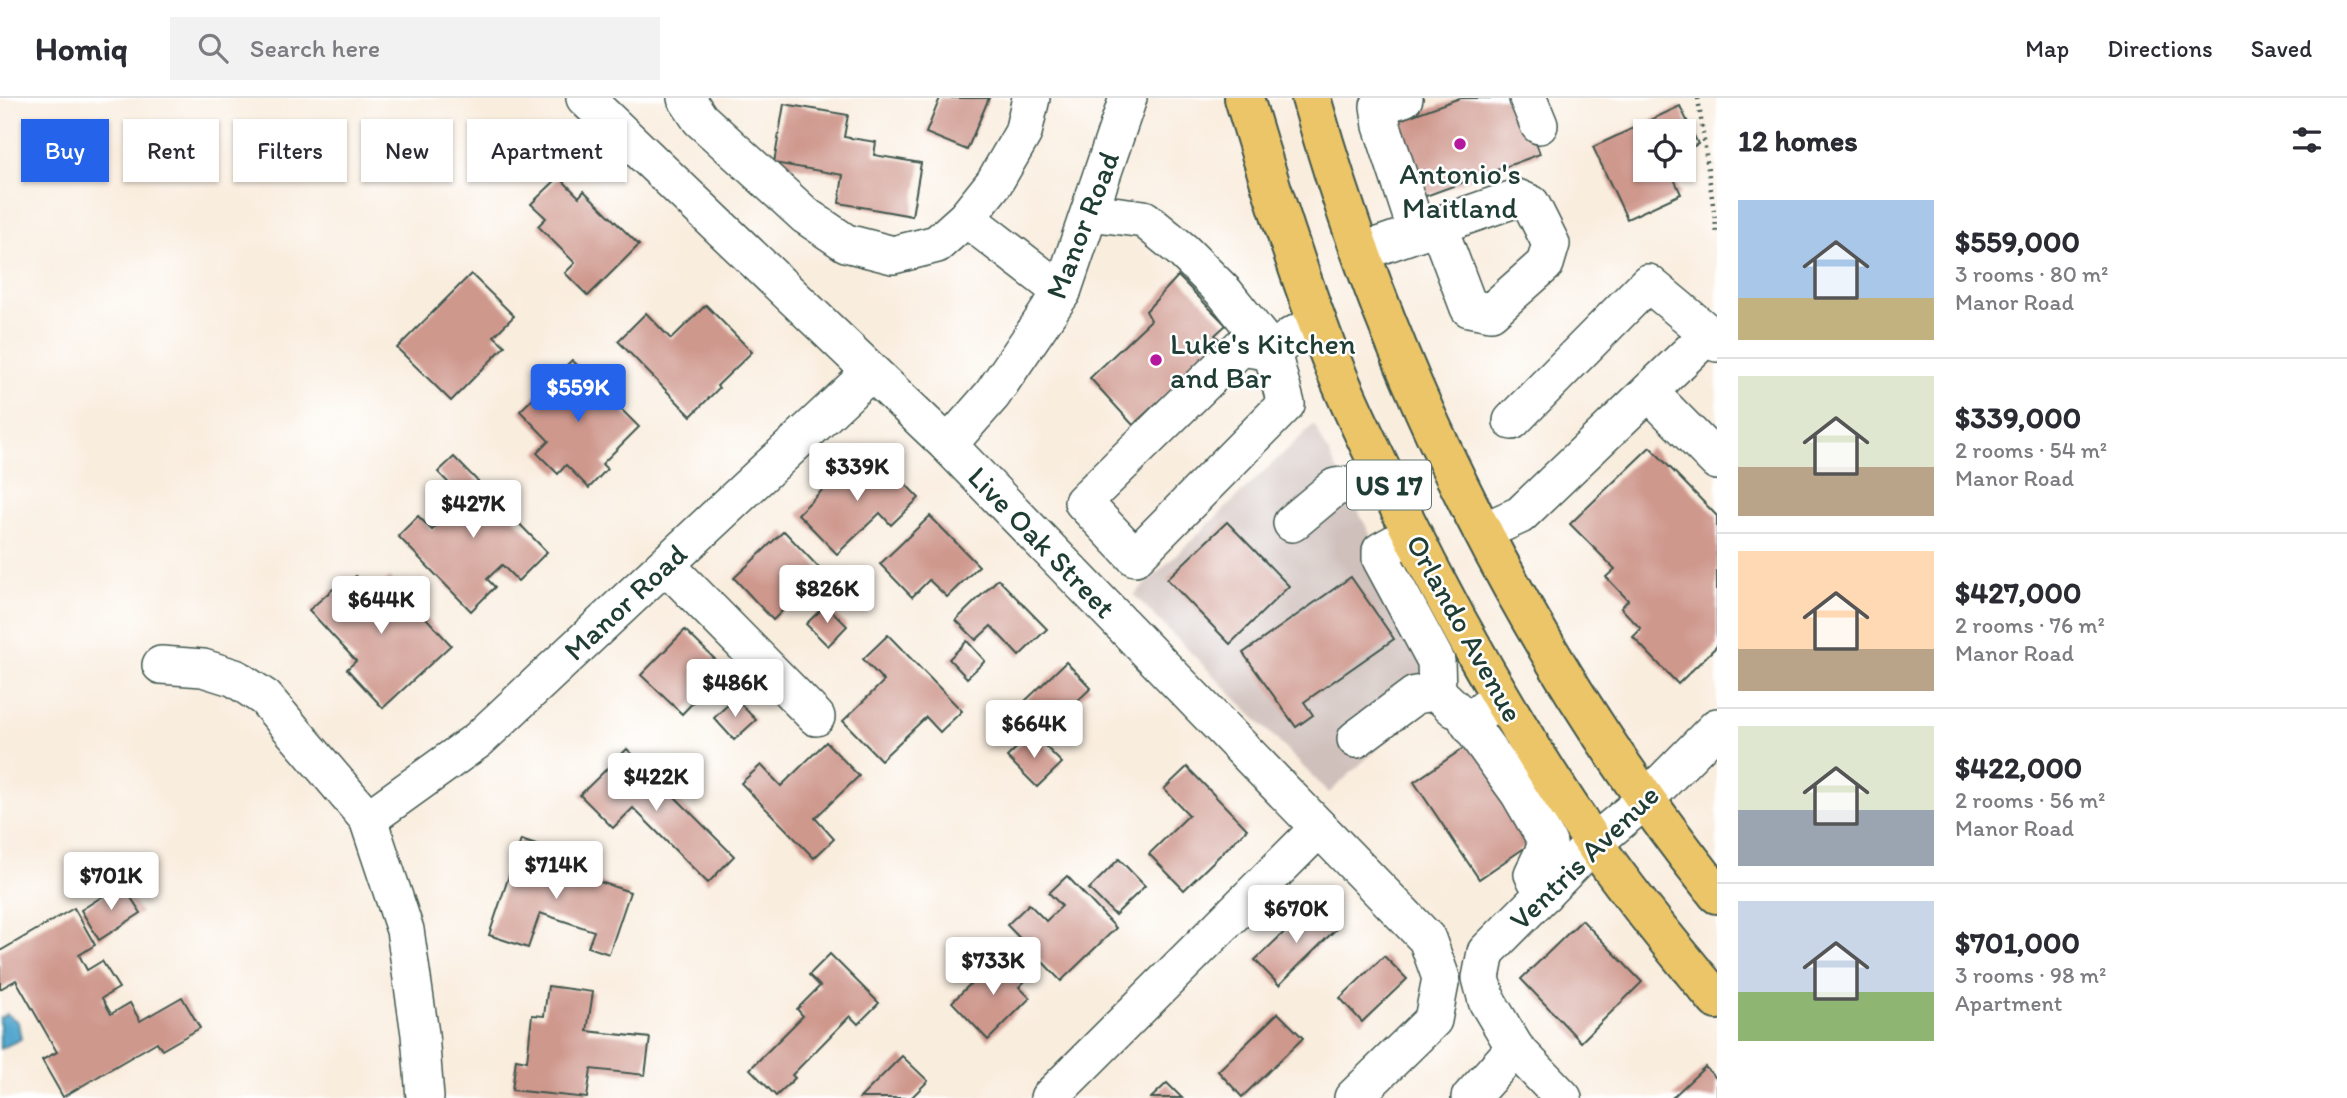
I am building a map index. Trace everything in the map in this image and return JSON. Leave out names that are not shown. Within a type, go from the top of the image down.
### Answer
[{"type":"main road","name":"Orlando Avenue","points":[[1244,98],[1287,237],[1332,361],[1412,534],[1500,697],[1585,830],[1656,927],[1717,1000]]},
{"type":"main road","name":"Orlando Avenue","points":[[1311,98],[1361,252],[1394,341],[1482,532],[1532,623],[1588,713],[1646,799],[1717,894]]},
{"type":"street","name":"Live Oak Street","points":[[585,98],[948,445],[1427,939],[1441,978],[1433,1020],[1353,1098]]},
{"type":"street","points":[[686,98],[700,119],[806,216],[846,243],[893,255],[937,244],[966,218],[994,183],[1023,132],[1031,98]]},
{"type":"street","name":"Manor Road","points":[[948,445],[992,395],[1062,292],[1128,98]]},
{"type":"street","points":[[1361,252],[1428,229],[1382,125],[1379,106],[1404,98]]},
{"type":"street","points":[[1090,212],[1144,219],[1183,251],[1225,293],[1272,352],[1286,404],[1136,557],[1083,502],[1241,347],[1272,352],[1292,336],[1318,323]]},
{"type":"street","points":[[966,218],[1062,292]]},
{"type":"street","points":[[1482,532],[1520,515],[1649,392],[1713,339],[1648,283],[1513,421]]},
{"type":"street","name":"Manor Road","points":[[368,819],[478,740],[871,372]]},
{"type":"street","points":[[1649,392],[1717,460]]},
{"type":"street","points":[[1292,523],[1335,486],[1355,484],[1383,474]]},
{"type":"street","points":[[1412,534],[1381,551],[1381,559],[1436,661],[1437,692],[1468,722],[1519,793],[1548,843],[1533,874],[1544,894]]},
{"type":"street","points":[[666,565],[817,717]]},
{"type":"street","points":[[1429,649],[1463,631]]},
{"type":"street","points":[[161,665],[203,668],[235,678],[265,698],[368,819],[405,930],[420,1034],[425,1098]]},
{"type":"street","points":[[1356,739],[1415,695],[1437,692]]},
{"type":"street","points":[[1468,722],[1500,697]]},
{"type":"street","name":"Ventris Avenue","points":[[1515,1048],[1487,1001],[1481,978],[1486,952],[1544,894],[1585,830],[1646,799],[1717,727]]},
{"type":"street","points":[[1049,1098],[1320,828]]},
{"type":"street","points":[[1545,838],[1585,830]]},
{"type":"street","points":[[1470,1098],[1515,1048],[1563,1098]]},
{"type":"path","points":[[1698,98],[1717,233]]},
{"type":"shaded area","points":[[1314,424],[1447,685],[1329,793],[1134,595]]},
{"type":"water","points":[[7,1014],[18,1022],[21,1039],[0,1049],[0,1018]]},
{"type":"building","points":[[940,98],[989,98],[967,150],[926,133]]},
{"type":"building","points":[[1460,98],[1520,98],[1540,154],[1415,200],[1388,124]]},
{"type":"building","points":[[784,104],[848,115],[844,137],[876,142],[874,155],[921,163],[912,216],[839,203],[843,175],[774,163]]},
{"type":"building","points":[[1680,106],[1686,119],[1652,119]]},
{"type":"building","points":[[1633,128],[1633,182],[1676,182],[1681,194],[1627,219],[1593,147]]},
{"type":"building","points":[[554,182],[564,182],[579,197],[584,191],[639,245],[588,296],[565,273],[575,263],[538,226],[546,218],[531,204]]},
{"type":"building","points":[[471,274],[514,316],[494,336],[505,346],[451,401],[397,348]]},
{"type":"building","name":"Luke's Kitchen and Bar","points":[[1178,276],[1226,325],[1215,335],[1222,342],[1133,425],[1090,378],[1151,320],[1146,311]]},
{"type":"building","points":[[706,305],[752,352],[691,416],[618,341],[646,313],[671,339]]},
{"type":"building","points":[[572,360],[639,427],[602,464],[607,469],[589,488],[566,465],[558,474],[537,453],[549,441],[520,411]]},
{"type":"building","points":[[1650,447],[1717,516],[1717,646],[1678,684],[1633,637],[1641,629],[1621,608],[1628,600],[1606,577],[1615,569],[1570,524]]},
{"type":"building","points":[[454,457],[547,552],[518,581],[502,565],[487,579],[495,587],[471,611],[398,536],[418,516],[432,530],[464,499],[438,472]]},
{"type":"building","points":[[855,458],[870,473],[883,461],[919,498],[891,525],[880,513],[837,554],[798,514]]},
{"type":"building","points":[[930,516],[979,566],[947,597],[929,580],[912,597],[880,564]]},
{"type":"building","points":[[1227,522],[1289,586],[1230,644],[1167,579]]},
{"type":"building","points":[[784,531],[823,572],[773,620],[734,578]]},
{"type":"building","points":[[356,576],[372,594],[389,578],[451,645],[383,708],[347,669],[356,661],[309,610],[333,589],[337,594]]},
{"type":"building","points":[[1351,577],[1394,639],[1304,702],[1313,715],[1296,727],[1243,653]]},
{"type":"building","points":[[998,579],[1047,629],[1019,656],[991,626],[976,640],[956,620]]},
{"type":"building","points":[[826,605],[847,626],[828,646],[806,624]]},
{"type":"building","points":[[685,630],[725,669],[682,714],[641,675]]},
{"type":"building","points":[[888,635],[962,711],[940,732],[926,717],[881,760],[843,721],[884,681],[863,659]]},
{"type":"building","points":[[967,641],[985,661],[967,678],[949,659]]},
{"type":"building","points":[[1066,662],[1091,688],[1049,728],[1024,702]]},
{"type":"building","points":[[735,698],[756,720],[734,740],[714,718]]},
{"type":"building","points":[[1032,733],[1062,763],[1037,787],[1007,757]]},
{"type":"building","points":[[826,742],[859,776],[815,818],[834,839],[814,858],[741,783],[761,765],[781,786]]},
{"type":"building","points":[[1471,743],[1536,840],[1479,879],[1414,782]]},
{"type":"building","points":[[627,749],[734,856],[708,883],[633,808],[613,828],[580,795]]},
{"type":"building","points":[[1187,767],[1247,829],[1184,890],[1149,854],[1189,815],[1164,789]]},
{"type":"building","points":[[521,840],[551,850],[546,864],[630,892],[609,954],[588,947],[594,931],[540,913],[528,948],[489,935]]},
{"type":"building","points":[[1119,859],[1145,886],[1115,915],[1089,889]]},
{"type":"building","points":[[1067,876],[1116,928],[1061,981],[1007,925],[1029,904],[1046,921],[1062,906],[1049,893]]},
{"type":"building","points":[[122,884],[141,913],[99,940],[81,910]]},
{"type":"building","points":[[1313,905],[1336,929],[1279,985],[1255,960]]},
{"type":"building","points":[[74,908],[95,945],[79,955],[87,970],[102,961],[119,988],[102,998],[111,1014],[130,1003],[140,1021],[182,997],[200,1028],[162,1050],[157,1042],[63,1097],[42,1060],[57,1052],[16,980],[0,989],[0,951]]},
{"type":"building","points":[[1582,920],[1642,982],[1581,1042],[1521,979]]},
{"type":"building","points":[[830,954],[879,1003],[858,1024],[850,1016],[792,1075],[795,1078],[776,1096],[750,1069],[803,1016],[797,1009],[820,986],[809,975]]},
{"type":"building","points":[[1001,954],[1026,980],[1019,987],[1030,998],[988,1040],[952,1002]]},
{"type":"building","points":[[1384,956],[1407,979],[1362,1022],[1340,998]]},
{"type":"building","points":[[548,986],[593,992],[587,1031],[650,1038],[645,1075],[591,1069],[587,1098],[512,1090],[516,1059],[527,1061],[532,1015],[544,1016]]},
{"type":"building","points":[[1278,1013],[1303,1038],[1242,1097],[1218,1071]]},
{"type":"building","points":[[902,1056],[928,1081],[911,1098],[860,1098]]},
{"type":"building","points":[[1705,1067],[1717,1079],[1717,1098],[1672,1098]]},
{"type":"building","points":[[1167,1083],[1182,1098],[1151,1098]]},
{"type":"place","name":"Antonio's Maitland","points":[[1460,144]]},
{"type":"place","name":"Luke's Kitchen and Bar","points":[[1156,360]]}]
